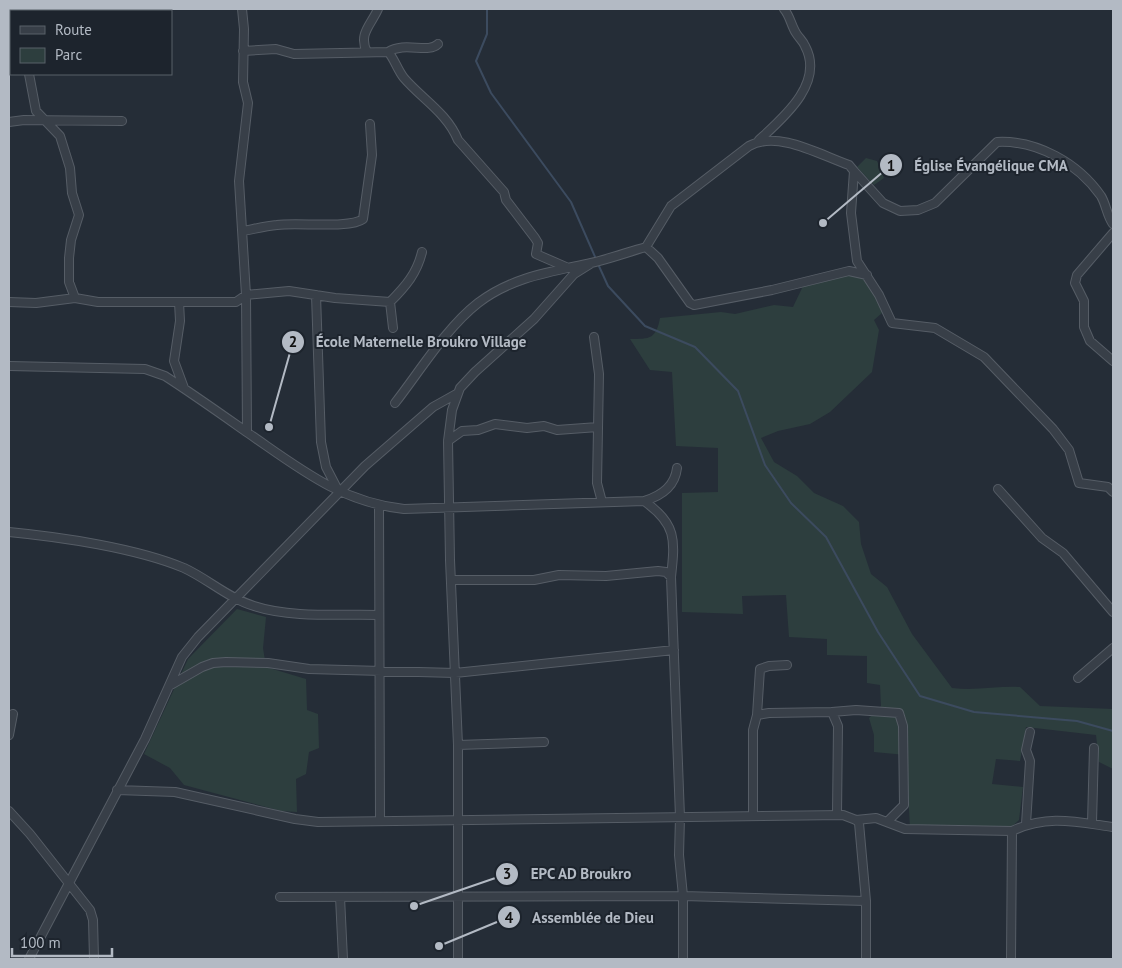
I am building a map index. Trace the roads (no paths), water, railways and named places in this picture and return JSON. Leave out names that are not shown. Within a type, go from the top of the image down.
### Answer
[{"type":"street","points":[[242,9],[244,29],[242,51],[244,92],[248,103],[239,181],[246,296],[247,432]]},
{"type":"street","points":[[368,52],[363,43],[364,36],[378,9]]},
{"type":"street","points":[[395,403],[460,320],[477,304],[494,292],[521,279],[646,247],[665,214],[676,201],[758,141],[794,106],[808,78],[809,61],[806,47],[796,33],[784,9]]},
{"type":"street","points":[[242,51],[276,49],[294,54],[388,52],[400,46],[431,48],[438,44]]},
{"type":"street","points":[[388,52],[406,80],[437,109],[454,129],[458,140],[504,192],[506,200],[536,238],[538,243],[536,254],[565,267],[574,274]]},
{"type":"street","points":[[30,75],[36,111],[58,133],[64,143],[70,168],[72,193],[78,207],[79,216],[71,240],[69,258],[69,282],[75,298]]},
{"type":"street","points":[[9,122],[24,120],[46,122],[122,120]]},
{"type":"street","points":[[243,231],[278,224],[346,224],[359,222],[365,213],[370,181],[372,155],[370,124]]},
{"type":"street","points":[[758,141],[768,139],[788,143],[849,166],[883,203],[900,211],[918,210],[935,203],[997,142],[1028,144],[1066,162],[1084,176],[1102,197],[1113,224]]},
{"type":"street","points":[[854,171],[852,228],[857,261],[879,295],[892,323],[935,328],[984,357],[1047,422],[1069,450],[1079,483],[1108,487],[1113,492]]},
{"type":"street","points":[[1113,233],[1077,275],[1075,283],[1084,301],[1084,327],[1090,342],[1113,360]]},
{"type":"street","points":[[646,247],[658,258],[690,303],[694,304],[772,290],[849,271],[866,275]]},
{"type":"street","points":[[390,302],[409,282],[419,264],[422,252]]},
{"type":"street","points":[[458,959],[458,745],[448,441],[452,410],[458,393],[474,372],[534,320],[574,274],[592,262]]},
{"type":"street","points":[[9,302],[36,302],[75,298],[98,302],[236,302],[246,296],[289,291],[390,302]]},
{"type":"street","points":[[316,295],[319,414],[326,467],[339,492]]},
{"type":"street","points":[[179,302],[180,321],[174,361],[184,388]]},
{"type":"street","points":[[390,302],[393,328]]},
{"type":"street","points":[[594,337],[599,374],[597,483],[602,502]]},
{"type":"street","points":[[9,366],[145,369],[165,376],[309,475],[339,492],[379,506],[404,509],[644,501],[659,497],[676,476],[677,468]]},
{"type":"street","points":[[29,959],[145,739],[182,657],[198,637],[365,466],[433,407],[458,393]]},
{"type":"street","points":[[448,441],[462,431],[478,430],[496,424],[527,428],[544,426],[557,430],[598,427]]},
{"type":"street","points":[[309,475],[324,472],[326,467]]},
{"type":"street","points":[[998,489],[1036,532],[1051,546],[1063,553],[1113,612]]},
{"type":"street","points":[[644,501],[660,512],[671,530],[674,551],[671,577],[680,816],[679,855],[684,896],[683,959]]},
{"type":"street","points":[[379,506],[380,821]]},
{"type":"street","points":[[9,532],[68,539],[149,557],[183,568],[219,586],[236,599],[272,610],[379,615]]},
{"type":"street","points":[[452,580],[534,580],[559,575],[606,576],[658,571],[666,572],[671,577]]},
{"type":"street","points":[[1078,678],[1113,648]]},
{"type":"street","points":[[168,686],[202,667],[218,662],[268,663],[309,669],[455,673],[674,650]]},
{"type":"street","points":[[753,816],[753,730],[757,715],[760,669],[769,666],[787,665]]},
{"type":"street","points":[[757,715],[856,710],[899,713],[903,726],[904,805],[887,822]]},
{"type":"street","points":[[832,712],[838,726],[836,814]]},
{"type":"street","points":[[9,735],[13,714]]},
{"type":"street","points":[[1026,824],[1030,761],[1026,750],[1030,732]]},
{"type":"street","points":[[458,745],[544,742]]},
{"type":"street","points":[[1092,823],[1094,748]]},
{"type":"street","points":[[117,790],[175,792],[281,816],[318,822],[836,814],[856,820],[876,818],[905,829],[1012,831],[1026,824],[1046,820],[1092,823],[1113,827]]},
{"type":"street","points":[[9,812],[30,834],[92,915],[94,959]]},
{"type":"street","points":[[856,820],[859,823],[866,901],[866,959]]},
{"type":"street","points":[[1012,831],[1012,959]]},
{"type":"street","points":[[280,897],[684,896],[866,901]]},
{"type":"street","points":[[340,897],[343,959]]},
{"type":"waterway","points":[[487,9],[487,34],[476,61],[491,93],[571,202],[596,259]]},
{"type":"waterway","points":[[598,264],[608,286],[645,326],[695,347],[738,391],[765,465],[791,503],[826,537],[878,632],[920,696],[974,712],[1077,721],[1113,731]]},
{"type":"place","name":"Église Évangélique CMA","points":[[823,223]]},
{"type":"place","name":"École Maternelle Broukro Village","points":[[269,427]]},
{"type":"place","name":"EPC AD Broukro","points":[[414,906]]},
{"type":"place","name":"Assemblée de Dieu","points":[[439,946]]}]
